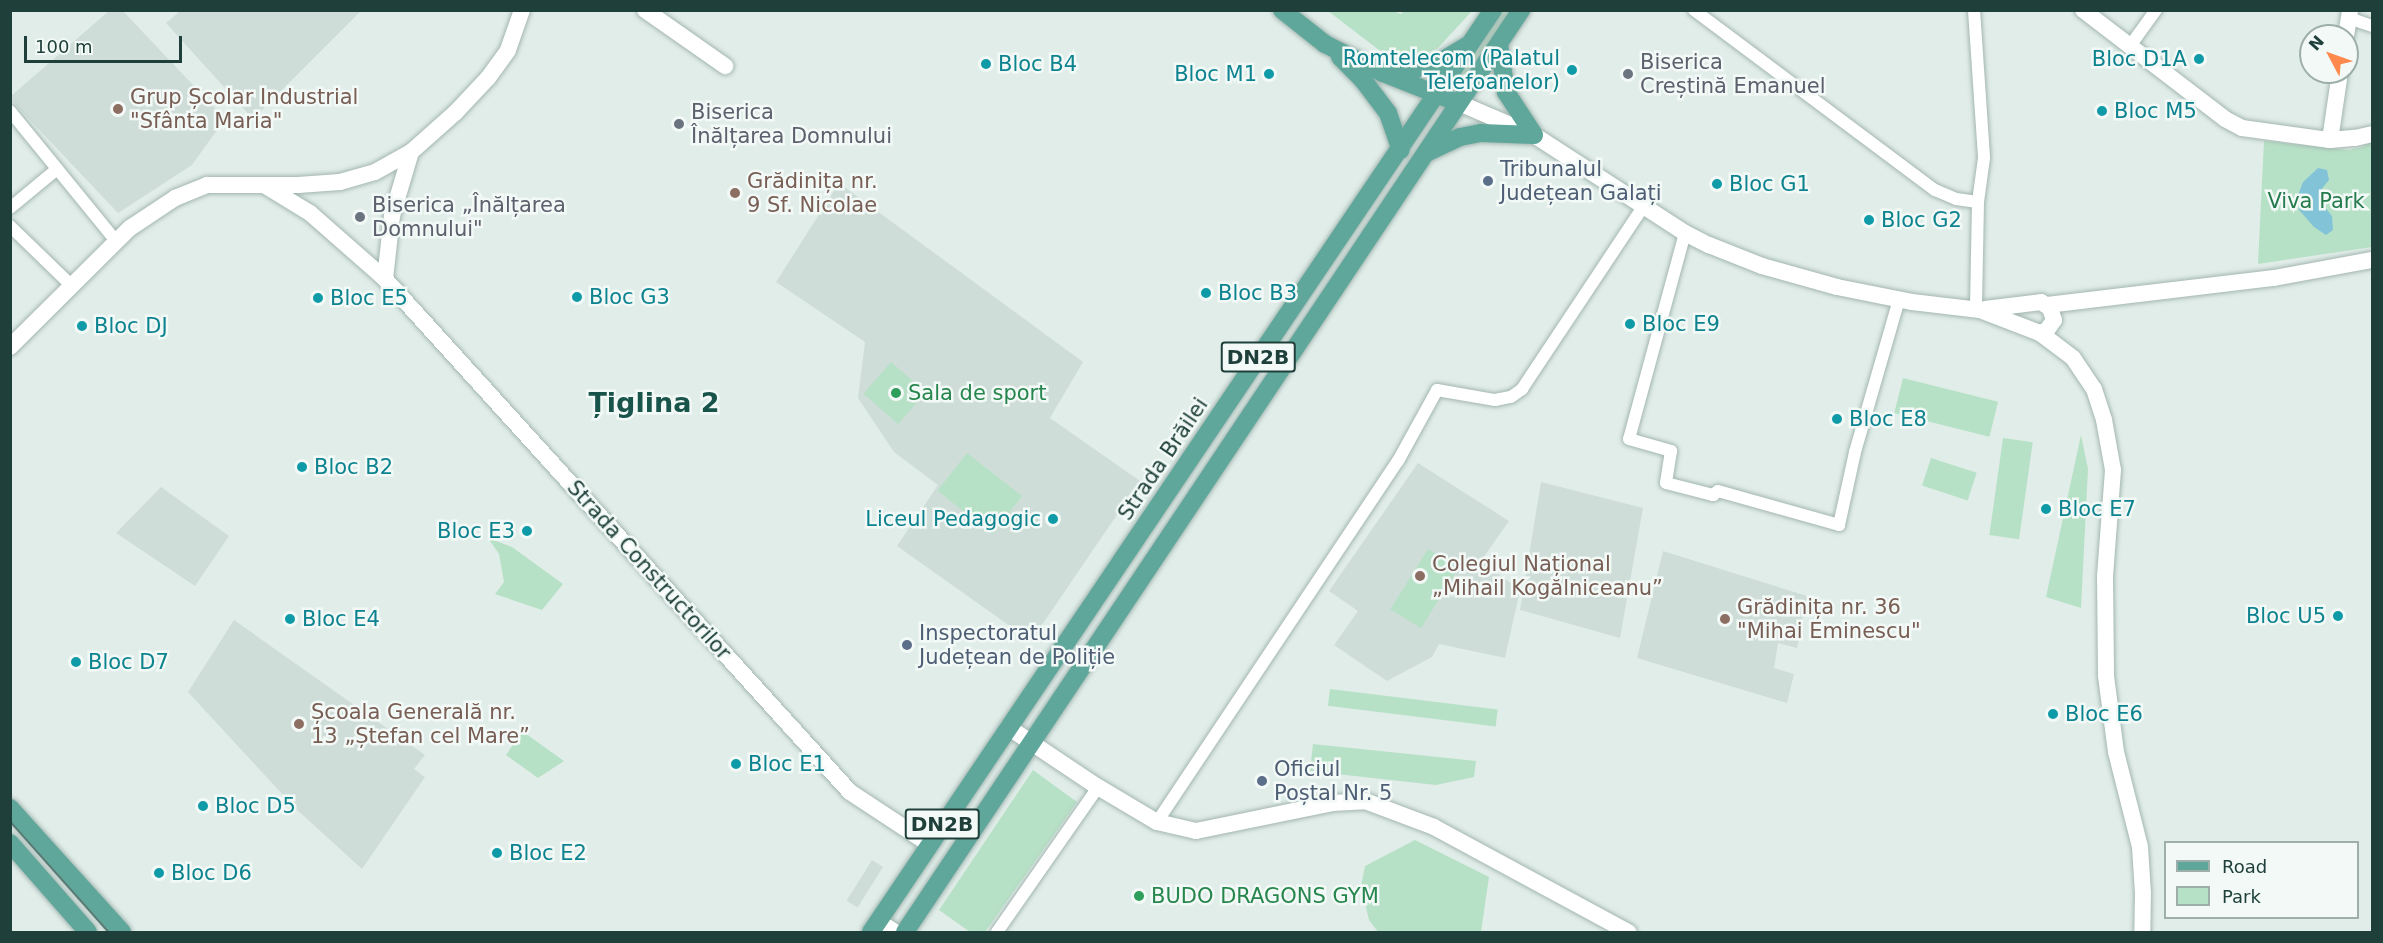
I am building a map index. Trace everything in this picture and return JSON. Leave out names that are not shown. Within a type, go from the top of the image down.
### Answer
[{"type":"main road","points":[[1282,10],[1325,44],[1363,80],[1388,113],[1401,150]]},
{"type":"main road","name":"Strada Brăilei","points":[[874,927],[1401,150],[1493,10]]},
{"type":"main road","points":[[1325,44],[1383,73],[1460,103],[1521,10]]},
{"type":"main road","points":[[1383,73],[1404,72],[1440,62],[1467,46],[1478,34]]},
{"type":"main road","points":[[1499,45],[1506,92],[1534,135]]},
{"type":"main road","name":"DN2B","points":[[904,933],[1030,741],[1460,103]]},
{"type":"main road","points":[[1428,152],[1460,137],[1481,133],[1534,135]]},
{"type":"main road","points":[[10,808],[122,933]]},
{"type":"main road","points":[[10,843],[88,933]]},
{"type":"street","points":[[10,347],[116,241],[150,212],[193,189],[220,184],[340,182],[375,172],[411,152],[455,113],[488,78],[508,50],[522,10]]},
{"type":"street","points":[[645,10],[725,66]]},
{"type":"street","points":[[1694,10],[1935,190],[1956,199],[1978,202]]},
{"type":"street","points":[[1974,10],[1983,158],[1978,202],[1978,309]]},
{"type":"street","points":[[2084,10],[2242,128],[2330,140],[2373,134]]},
{"type":"street","points":[[2130,45],[2156,10]]},
{"type":"street","points":[[2349,14],[2373,26]]},
{"type":"street","points":[[2330,140],[2338,84]]},
{"type":"street","points":[[1460,103],[1534,135],[1685,233],[1762,266],[1899,300],[1978,309],[2044,322],[2085,301],[2317,272],[2373,260]]},
{"type":"street","points":[[10,111],[116,241]]},
{"type":"street","points":[[385,279],[392,216],[411,152]]},
{"type":"street","points":[[10,207],[57,170]]},
{"type":"street","name":"Strada Constructorilor","points":[[264,185],[310,213],[385,279],[850,792],[929,844]]},
{"type":"street","points":[[1157,822],[1398,461],[1437,390],[1495,400],[1511,397],[1522,389],[1643,207]]},
{"type":"street","points":[[10,226],[72,286]]},
{"type":"street","points":[[1685,233],[1629,439],[1671,451],[1666,483],[1713,495],[1718,491],[1839,525],[1855,452],[1899,300]]},
{"type":"street","points":[[1978,309],[2026,308],[2038,302],[2044,322],[2094,389],[2110,443],[2113,470],[2104,576],[2106,676],[2116,752],[2140,847],[2143,893],[2142,933]]},
{"type":"street","points":[[1008,727],[1098,787],[1157,822],[1196,831],[1332,803],[1365,801],[1434,827],[1628,933]]},
{"type":"street","points":[[997,933],[1098,787]]},
{"type":"street","points":[[874,927],[895,933]]},
{"type":"shaded area","name":"Grup Școlar Industrial \"Sfânta Maria\"","points":[[110,10],[123,11],[225,119],[192,165],[118,213],[10,99]]},
{"type":"shaded area","points":[[180,11],[361,11],[253,119],[166,23]]},
{"type":"shaded area","points":[[839,183],[1083,362],[1050,418],[1140,481],[1031,641],[897,546],[938,485],[894,452],[858,398],[865,342],[776,282]]},
{"type":"shaded area","name":"Colegiul Național „Mihail Kogălniceanu”","points":[[1418,463],[1509,521],[1481,561],[1520,590],[1505,658],[1439,644],[1432,657],[1387,681],[1334,645],[1358,611],[1329,591]]},
{"type":"shaded area","points":[[1541,482],[1643,508],[1620,638],[1520,610]]},
{"type":"shaded area","points":[[161,487],[229,536],[195,586],[116,533]]},
{"type":"shaded area","name":"Grădinița nr. 36 \"Mihai Eminescu\"","points":[[1663,551],[1807,596],[1797,648],[1778,643],[1774,668],[1794,674],[1787,703],[1637,658]]},
{"type":"shaded area","name":"Școala Generală nr. 13 „Ștefan cel Mare”","points":[[234,620],[425,755],[414,769],[425,777],[362,869],[295,808],[188,692]]},
{"type":"shaded area","points":[[872,860],[883,867],[858,908],[847,901]]},
{"type":"green space","points":[[1390,10],[1401,14],[1404,10],[1472,11],[1437,49],[1413,57],[1379,50],[1328,11]]},
{"type":"green space","points":[[1499,11],[1510,11],[1465,79],[1461,79],[1458,77]]},
{"type":"green space","name":"Viva Park","points":[[2264,141],[2349,150],[2362,147],[2372,141],[2372,247],[2258,264]]},
{"type":"green space","name":"Sala de sport","points":[[891,362],[926,392],[898,424],[863,394]]},
{"type":"green space","points":[[1903,378],[1998,402],[1989,437],[1894,413]]},
{"type":"green space","points":[[2081,435],[2088,469],[2081,608],[2046,597]]},
{"type":"green space","points":[[2003,438],[2033,442],[2019,539],[1989,535]]},
{"type":"green space","points":[[967,453],[1022,496],[993,534],[937,491]]},
{"type":"green space","points":[[1931,458],[1977,473],[1968,500],[1922,486]]},
{"type":"green space","points":[[488,538],[512,547],[563,584],[542,610],[495,594],[504,582],[499,554]]},
{"type":"green space","points":[[1428,549],[1459,568],[1421,628],[1390,609]]},
{"type":"green space","points":[[1330,689],[1498,710],[1496,726],[1328,706]]},
{"type":"green space","points":[[522,731],[564,761],[538,778],[506,755]]},
{"type":"green space","points":[[1313,744],[1476,761],[1474,777],[1436,785],[1310,771]]},
{"type":"green space","points":[[1033,770],[1077,802],[985,932],[970,932],[939,910]]},
{"type":"green space","points":[[1415,840],[1489,877],[1481,932],[1378,932],[1369,920],[1361,886],[1365,866]]},
{"type":"water","points":[[2318,168],[2327,170],[2329,180],[2320,191],[2320,201],[2332,216],[2333,230],[2326,235],[2314,227],[2299,210],[2298,195],[2303,182]]},
{"type":"tram line","points":[[10,821],[109,932]]},
{"type":"place","name":"Bloc D1A","points":[[2199,59]]},
{"type":"place","name":"Bloc B4","points":[[986,64]]},
{"type":"place","name":"Romtelecom (Palatul Telefoanelor)","points":[[1572,70]]},
{"type":"place","name":"Bloc M1","points":[[1269,74]]},
{"type":"place","name":"Biserica Creștină Emanuel","points":[[1628,74]]},
{"type":"place","name":"Grup Școlar Industrial \"Sfânta Maria\"","points":[[118,109]]},
{"type":"place","name":"Bloc M5","points":[[2102,111]]},
{"type":"place","name":"Biserica Înălțarea Domnului","points":[[679,124]]},
{"type":"place","name":"Tribunalul Județean Galați","points":[[1488,181]]},
{"type":"place","name":"Bloc G1","points":[[1717,184]]},
{"type":"place","name":"Grădinița nr. 9 Sf. Nicolae","points":[[735,193]]},
{"type":"place","name":"Biserica „Înălțarea Domnului\"","points":[[360,217]]},
{"type":"place","name":"Bloc G2","points":[[1869,220]]},
{"type":"place","name":"Bloc B3","points":[[1206,293]]},
{"type":"place","name":"Bloc G3","points":[[577,297]]},
{"type":"place","name":"Bloc E5","points":[[318,298]]},
{"type":"place","name":"Bloc E9","points":[[1630,324]]},
{"type":"place","name":"Bloc DJ","points":[[82,326]]},
{"type":"place","name":"Sala de sport","points":[[896,393]]},
{"type":"place","name":"Bloc E8","points":[[1837,419]]},
{"type":"place","name":"Bloc B2","points":[[302,467]]},
{"type":"place","name":"Bloc E7","points":[[2046,509]]},
{"type":"place","name":"Liceul Pedagogic","points":[[1053,519]]},
{"type":"place","name":"Bloc E3","points":[[527,531]]},
{"type":"place","name":"Colegiul Național „Mihail Kogălniceanu”","points":[[1420,576]]},
{"type":"place","name":"Bloc U5","points":[[2338,616]]},
{"type":"place","name":"Bloc E4","points":[[290,619]]},
{"type":"place","name":"Grădinița nr. 36 \"Mihai Eminescu\"","points":[[1725,619]]},
{"type":"place","name":"Inspectoratul Județean de Poliție","points":[[907,645]]},
{"type":"place","name":"Bloc D7","points":[[76,662]]},
{"type":"place","name":"Bloc E6","points":[[2053,714]]},
{"type":"place","name":"Școala Generală nr. 13 „Ștefan cel Mare”","points":[[299,724]]},
{"type":"place","name":"Bloc E1","points":[[736,764]]},
{"type":"place","name":"Oficiul Poștal Nr. 5","points":[[1262,781]]},
{"type":"place","name":"Bloc D5","points":[[203,806]]},
{"type":"place","name":"Bloc E2","points":[[497,853]]},
{"type":"place","name":"Bloc D6","points":[[159,873]]},
{"type":"place","name":"BUDO DRAGONS GYM","points":[[1139,896]]},
{"type":"district","name":"Țiglina 2","points":[[654,403]]}]
